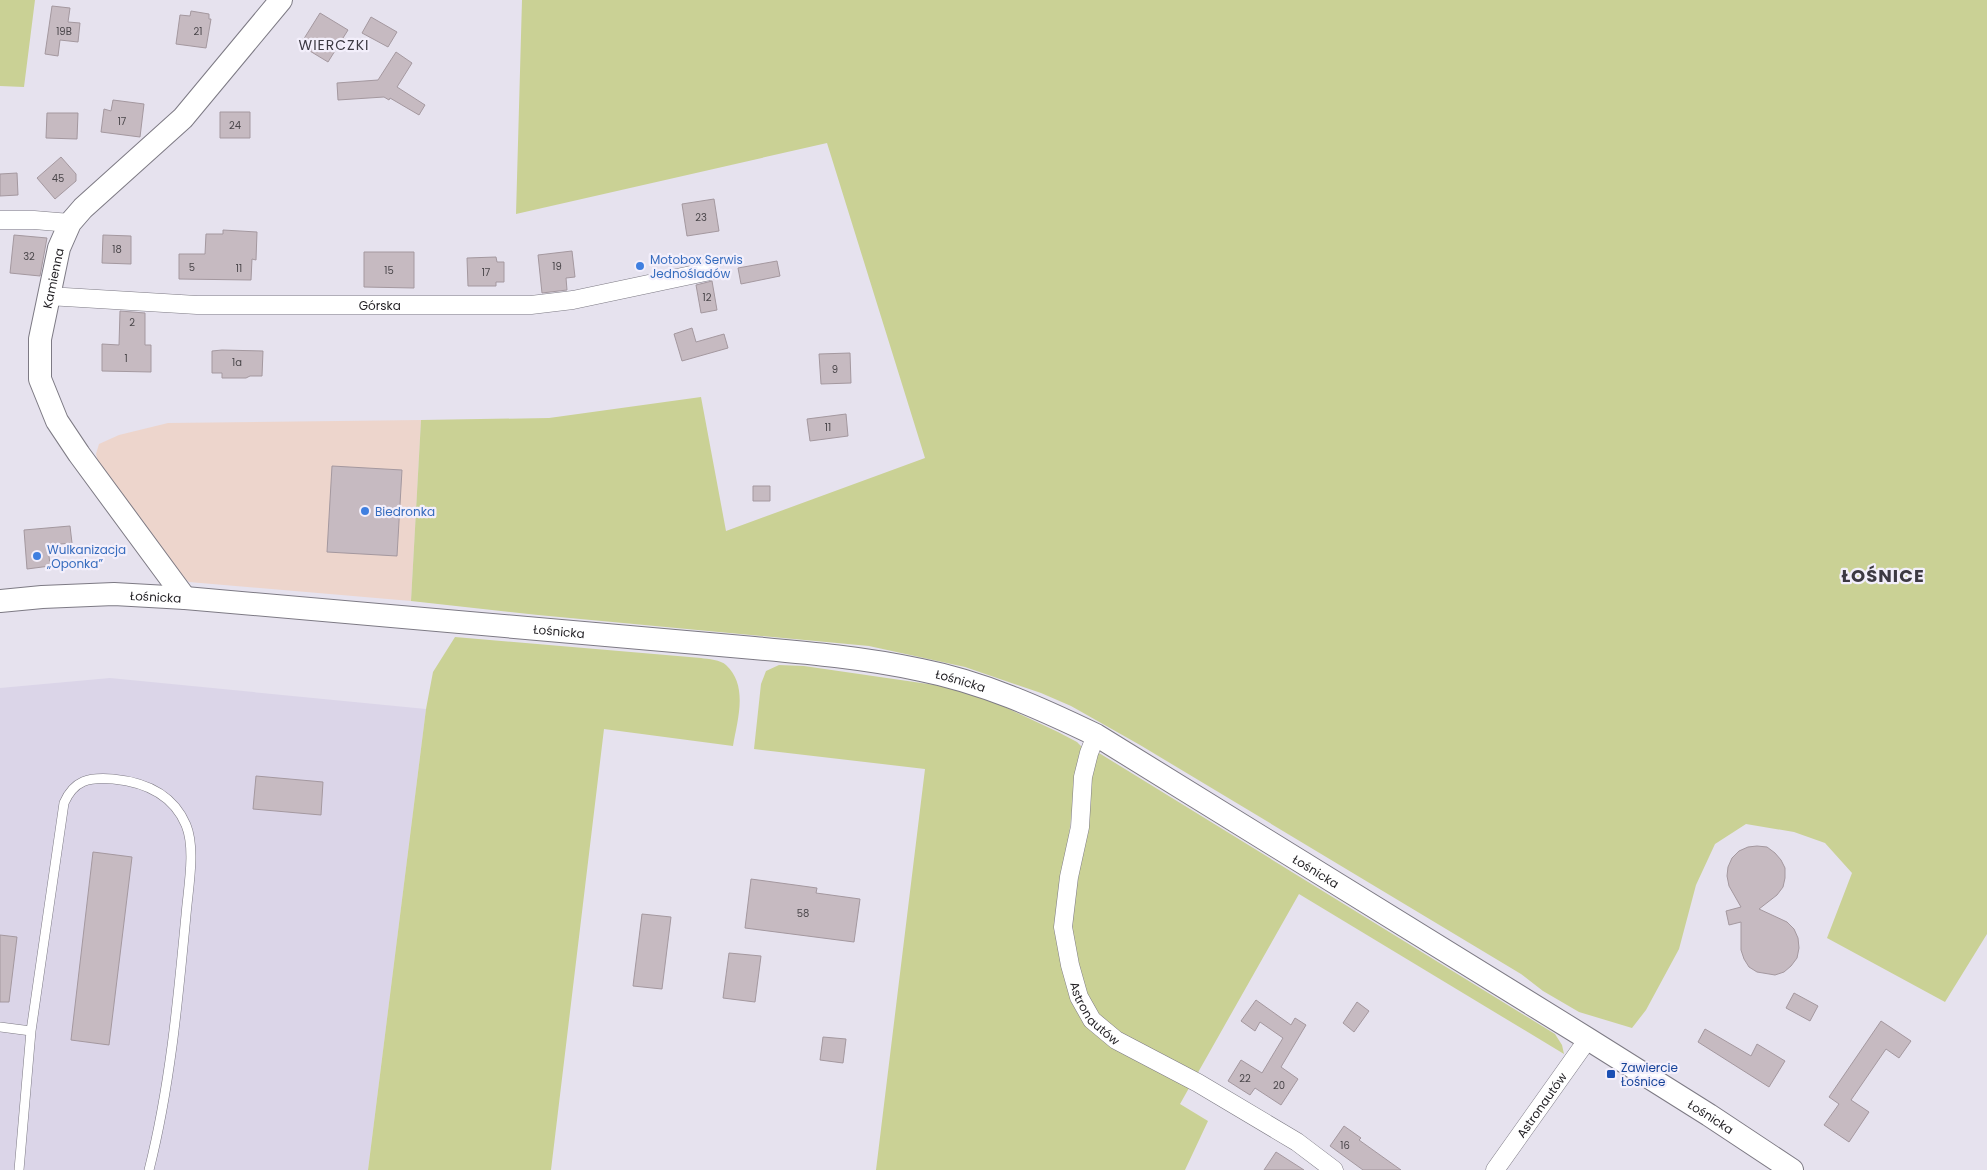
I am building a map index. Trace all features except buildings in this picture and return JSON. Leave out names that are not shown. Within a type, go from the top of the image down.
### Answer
[{"type":"street","name":"Kamienna","points":[[185,598],[79,454],[57,421],[40,379],[40,339],[59,248],[70,223],[183,118],[281,0]]},
{"type":"street","points":[[0,220],[70,223]]},
{"type":"street","name":"Górska","points":[[48,296],[197,305],[531,305],[573,300],[710,271]]},
{"type":"street","name":"Łośnicka","points":[[0,601],[114,594],[185,598],[831,655],[922,670],[986,688],[1058,716],[1096,735],[1588,1039],[1792,1170]]},
{"type":"street","name":"Astronautów","points":[[1096,735],[1083,777],[1080,827],[1069,876],[1063,927],[1070,965],[1079,998],[1092,1020],[1116,1040],[1198,1083],[1297,1142],[1334,1170]]},
{"type":"street","name":"Astronautów","points":[[1496,1170],[1588,1039]]},
{"type":"lane","points":[[19,1170],[31,1031],[64,803],[68,794],[80,782],[88,779],[112,779],[133,782],[157,791],[173,804],[190,836],[190,864],[177,1002],[158,1129],[149,1170]]},
{"type":"lane","points":[[0,1027],[31,1031]]},
{"type":"shaded area","points":[[421,420],[411,601],[189,582],[170,565],[100,469],[96,454],[99,444],[119,435],[168,423]]},
{"type":"shaded area","points":[[110,678],[426,709],[368,1170],[0,1170],[0,688]]},
{"type":"green space","points":[[0,0],[35,0],[24,87],[0,86]]},
{"type":"green space","points":[[522,0],[1987,0],[1987,934],[1945,1002],[1827,938],[1852,873],[1825,843],[1794,832],[1746,824],[1715,844],[1696,885],[1679,949],[1646,1010],[1632,1028],[1579,1012],[1543,991],[1521,974],[1140,745],[1071,706],[1041,693],[965,667],[869,646],[538,615],[411,601],[421,420],[549,418],[701,397],[726,531],[925,458],[827,143],[516,214]]},
{"type":"green space","points":[[455,637],[714,660],[724,663],[733,673],[739,693],[739,715],[733,746],[604,729],[551,1170],[368,1170],[426,709],[433,672]]},
{"type":"green space","points":[[779,665],[804,666],[942,686],[990,700],[1058,732],[1077,742],[1082,747],[1074,793],[1059,920],[1075,1003],[1189,1088],[1180,1104],[1208,1121],[1185,1170],[876,1170],[925,769],[754,749],[761,684],[766,671]]},
{"type":"green space","points":[[1094,753],[1099,753],[1555,1034],[1562,1045],[1564,1054],[1299,894],[1196,1076],[1109,1026],[1094,1010],[1081,988],[1070,920]]},
{"type":"place","name":"Motobox Serwis Jednośladów","points":[[640,266]]},
{"type":"place","name":"Biedronka","points":[[365,511]]},
{"type":"place","name":"Wulkanizacja „Oponka”","points":[[37,556]]},
{"type":"place","name":"Zawiercie Łośnice","points":[[1611,1074]]},
{"type":"district","name":"WIERCZKI","points":[[334,45]]},
{"type":"district","name":"ŁOŚNICE","points":[[1883,575]]}]
